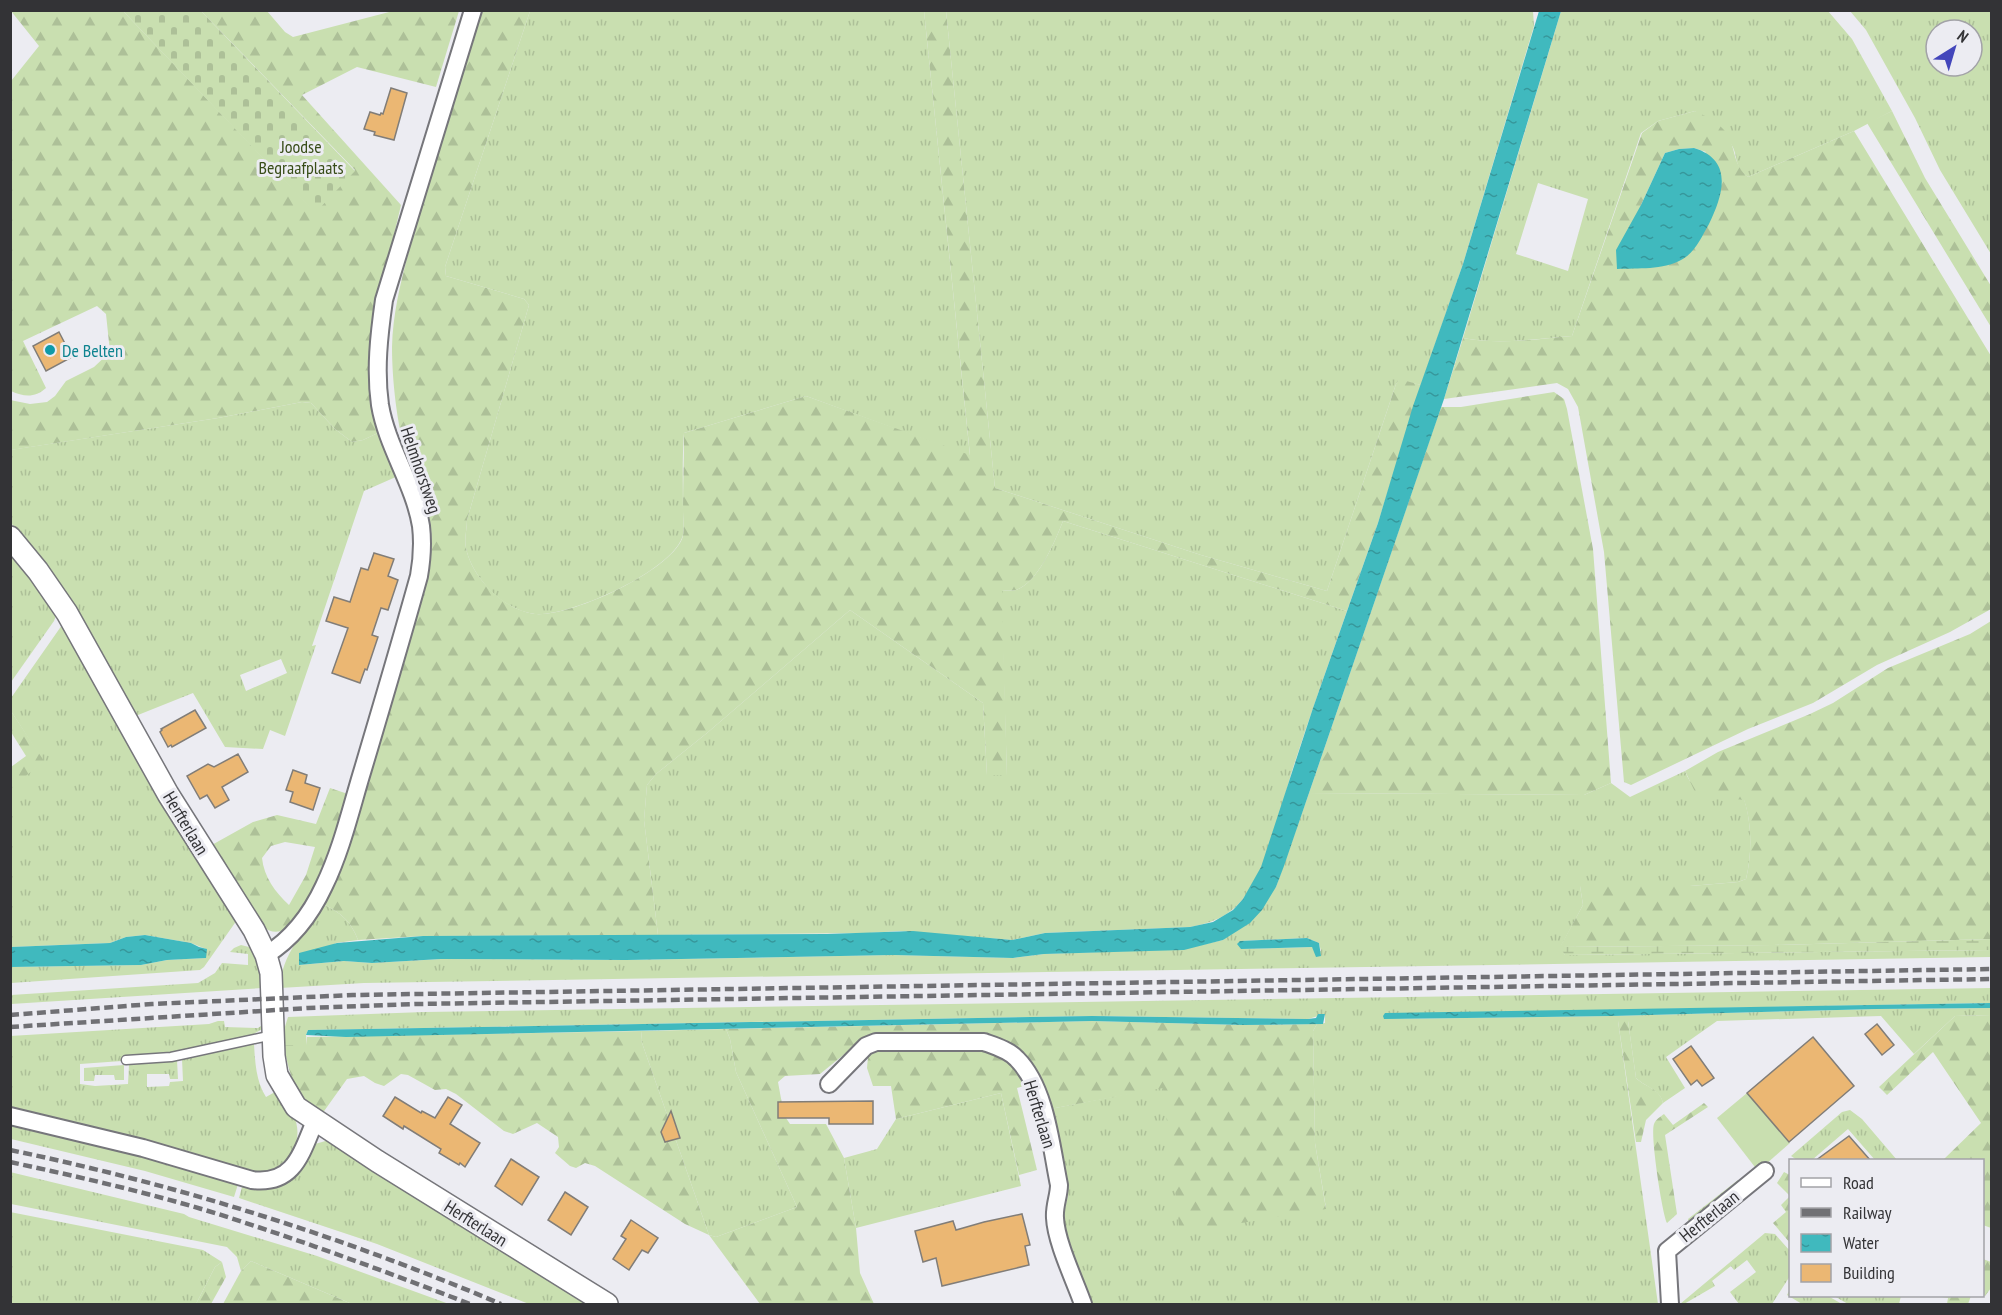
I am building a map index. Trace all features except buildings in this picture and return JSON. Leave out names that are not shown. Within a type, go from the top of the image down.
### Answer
[{"type":"street","name":"Helmhorstweg","points":[[266,955],[281,945],[308,913],[334,863],[419,576],[423,551],[421,525],[390,442],[380,406],[377,369],[380,333],[384,300],[473,10]]},
{"type":"street","name":"Herfterlaan","points":[[10,537],[38,571],[67,613],[163,785],[222,884],[254,930],[266,955],[271,973],[277,1075],[296,1107],[607,1305]]},
{"type":"street","name":"Herfterlaan","points":[[829,1084],[866,1046],[876,1042],[984,1042],[999,1047],[1016,1057],[1035,1085],[1041,1105],[1059,1185],[1055,1219],[1058,1235],[1083,1305]]},
{"type":"street","points":[[10,1116],[143,1148],[252,1180],[264,1181],[280,1178],[294,1165],[315,1121]]},
{"type":"street","name":"Herfterlaan","points":[[1671,1305],[1667,1251],[1765,1171]]},
{"type":"lane","points":[[126,1060],[171,1057],[273,1035]]},
{"type":"green space","points":[[11,11],[123,11],[315,212],[355,170],[201,11],[267,11],[285,32],[293,37],[393,11],[459,11],[436,87],[357,67],[302,95],[401,205],[378,304],[380,432],[363,440],[352,442],[335,429],[311,403],[302,402],[218,418],[11,450],[10,400],[30,404],[47,402],[55,396],[66,381],[94,367],[110,352],[106,314],[97,306],[23,341],[46,388],[38,394],[29,396],[11,391],[11,81],[39,46]]},
{"type":"green space","name":"Joodse Begraafplaats","points":[[123,11],[201,11],[355,171],[315,213]]},
{"type":"green space","points":[[482,11],[530,11],[445,267],[446,276],[524,299],[529,305],[467,520],[465,538],[469,559],[475,570],[482,581],[501,599],[523,611],[535,614],[571,608],[617,590],[639,578],[673,552],[682,539],[683,532],[684,433],[806,396],[970,455],[924,11],[946,11],[995,488],[1201,555],[1327,591],[1396,384],[1399,379],[1421,385],[1378,523],[1347,611],[1063,521],[1045,560],[1032,579],[1016,590],[1002,591],[1007,775],[987,775],[983,703],[850,610],[656,774],[647,785],[644,820],[658,935],[423,936],[358,940],[345,918],[323,904],[340,871],[393,697],[429,564],[431,542],[429,519],[406,455],[398,416],[392,360],[394,318],[422,204]]},
{"type":"green space","points":[[530,11],[924,11],[970,456],[806,396],[684,433],[683,535],[673,551],[639,578],[593,600],[551,613],[523,612],[501,600],[491,591],[475,571],[469,559],[465,545],[467,520],[529,305],[524,299],[446,276],[445,267]]},
{"type":"green space","points":[[946,11],[1533,11],[1534,26],[1463,264],[1421,385],[1399,380],[1396,384],[1327,591],[1201,555],[995,488]]},
{"type":"green space","points":[[1561,11],[1828,11],[1852,39],[1892,111],[1854,131],[1748,177],[1740,169],[1728,140],[1695,111],[1658,121],[1641,133],[1572,336],[1503,341],[1463,338]],"holes":[[[1538,183],[1588,199],[1568,271],[1516,254]]]},
{"type":"green space","points":[[1850,11],[1991,11],[1991,254],[1940,170],[1915,118],[1866,30]]},
{"type":"green space","points":[[1695,111],[1712,120],[1727,134],[1737,162],[1748,177],[1854,131],[1991,356],[1991,609],[1950,632],[1877,665],[1813,703],[1748,729],[1631,785],[1624,782],[1604,552],[1578,407],[1568,389],[1557,383],[1444,399],[1463,338],[1504,341],[1572,336],[1642,133],[1658,121]],"holes":[[[1694,148],[1706,152],[1641,205],[1665,153]]]},
{"type":"green space","points":[[1892,111],[1925,178],[1991,286],[1991,327],[1867,123]]},
{"type":"green space","points":[[1554,392],[1564,399],[1567,409],[1593,549],[1611,783],[1584,795],[1309,793],[1441,407],[1461,407]]},
{"type":"green space","points":[[302,402],[311,403],[335,429],[352,442],[363,440],[380,432],[398,476],[364,491],[312,646],[316,645],[285,736],[270,730],[263,749],[225,747],[193,693],[133,717],[32,548],[11,523],[10,450],[218,418]],"holes":[[[281,659],[287,673],[246,691],[240,675]]]},
{"type":"green space","points":[[1063,521],[1347,611],[1299,748],[1273,837],[1259,872],[1237,906],[1219,918],[1190,927],[1045,933],[1012,940],[900,931],[658,935],[644,820],[647,785],[656,774],[850,610],[983,703],[987,775],[1007,775],[1001,591],[1016,590],[1032,579],[1045,560]]},
{"type":"green space","points":[[11,550],[57,613],[54,621],[11,682]]},
{"type":"green space","points":[[1991,621],[1991,939],[1774,945],[1560,947],[1583,905],[1580,886],[1690,886],[1738,882],[1746,879],[1750,839],[1749,819],[1744,800],[1696,794],[1685,771],[1718,752],[1833,703],[1888,668],[1970,634]]},
{"type":"green space","points":[[62,625],[237,920],[200,970],[11,983],[11,967],[141,965],[167,960],[205,958],[206,949],[191,943],[145,935],[126,937],[110,943],[11,947],[10,788],[43,761],[11,711],[11,698]]},
{"type":"green space","points":[[11,711],[44,761],[11,788],[11,767],[26,756],[11,732]]},
{"type":"green space","points":[[1685,771],[1690,781],[1702,792],[1744,799],[1749,818],[1750,839],[1746,879],[1738,882],[1690,886],[1580,886],[1583,905],[1561,946],[1565,955],[1992,950],[1991,957],[364,983],[280,988],[281,976],[289,954],[323,904],[345,918],[358,940],[336,943],[299,965],[344,961],[372,963],[441,959],[626,960],[893,955],[1013,958],[1044,954],[1184,949],[1223,940],[1276,887],[1309,793],[1584,795],[1611,783],[1630,797]],"holes":[[[1307,938],[1319,943],[1321,951],[1315,951],[1312,947],[1241,949],[1240,941]]]},
{"type":"green space","points":[[330,788],[351,795],[333,853],[304,908],[289,926],[281,931],[269,931],[263,927],[210,846],[253,822],[277,815],[316,824]],"holes":[[[285,842],[315,847],[306,875],[289,905],[271,884],[262,858],[271,846]]]},
{"type":"green space","points":[[1991,939],[1991,950],[1565,955],[1560,947],[1774,945]]},
{"type":"green space","points":[[241,945],[253,948],[260,968],[262,988],[11,1004],[11,995],[198,983],[215,973],[222,963],[248,965],[248,954],[230,952]]},
{"type":"green space","points":[[1992,988],[1991,1003],[1550,1011],[1385,1019],[1991,1008],[1991,1015],[1955,1016],[1914,1054],[1881,1016],[1717,1021],[1666,1057],[1685,1088],[1663,1103],[1656,1091],[1636,1078],[1628,1021],[1618,1021],[1658,1304],[1091,1304],[1062,1220],[1068,1196],[1050,1109],[1163,1087],[1326,1208],[1315,1143],[1313,1031],[1317,1024],[1325,1023],[1325,1014],[1308,1019],[1092,1016],[308,1030],[307,1045],[284,1045],[283,1033],[288,1017],[424,1012]]},
{"type":"green space","points":[[1992,1015],[1991,1228],[1984,1225],[1984,1159],[1944,1159],[1981,1123],[1933,1052],[1887,1095],[1879,1087],[1955,1016]]},
{"type":"green space","points":[[224,1021],[225,1027],[258,1028],[264,1024],[264,1028],[252,1035],[171,1052],[122,1056],[122,1061],[80,1064],[80,1084],[95,1086],[128,1084],[129,1065],[177,1060],[178,1079],[170,1079],[169,1074],[147,1074],[147,1087],[169,1086],[170,1082],[183,1081],[182,1059],[254,1044],[260,1085],[266,1097],[275,1092],[287,1105],[297,1124],[297,1135],[291,1153],[285,1161],[268,1171],[258,1174],[11,1110],[10,1036],[209,1024]]},
{"type":"green space","points":[[1092,1021],[1243,1025],[1317,1024],[1313,1031],[1315,1143],[1326,1209],[1180,1233],[1163,1088],[1050,1109],[1005,1043],[977,1033],[873,1035],[863,1039],[820,1074],[785,1076],[778,1082],[784,1115],[790,1124],[826,1124],[844,1158],[856,1228],[860,1273],[874,1304],[760,1304],[709,1235],[716,1237],[797,1207],[736,1072],[726,1029]]},
{"type":"green space","points":[[1618,1021],[1628,1021],[1636,1078],[1656,1091],[1663,1103],[1646,1120],[1641,1142],[1636,1142]]},
{"type":"green space","points":[[726,1029],[736,1072],[797,1207],[716,1237],[709,1235],[641,1040],[642,1031]]},
{"type":"green space","points":[[642,1031],[641,1040],[709,1235],[685,1224],[595,1166],[585,1163],[576,1168],[570,1166],[555,1153],[559,1147],[558,1137],[537,1123],[513,1134],[504,1131],[456,1094],[446,1089],[435,1090],[408,1075],[401,1074],[384,1086],[364,1076],[347,1079],[322,1114],[299,1093],[291,1076],[284,1045],[307,1045],[307,1037]]},
{"type":"green space","points":[[986,1048],[1000,1054],[1010,1062],[1021,1078],[1024,1086],[1017,1088],[1037,1170],[1019,1175],[1001,1093],[896,1119],[891,1086],[873,1086],[867,1068],[868,1057],[877,1049]]},
{"type":"green space","points":[[124,1065],[124,1080],[115,1080],[114,1075],[95,1075],[94,1081],[84,1081],[84,1068]]},
{"type":"green space","points":[[1001,1093],[1021,1186],[856,1228],[844,1158],[877,1149],[896,1119]]},
{"type":"green space","points":[[1747,1093],[1790,1143],[1758,1171],[1717,1118]]},
{"type":"green space","points":[[1704,1103],[1708,1107],[1665,1135],[1677,1214],[1667,1223],[1657,1173],[1654,1124],[1664,1114],[1673,1125]]},
{"type":"green space","points":[[1850,1110],[1862,1119],[1896,1159],[1874,1159],[1848,1129],[1813,1159],[1796,1159],[1791,1156],[1842,1112]]},
{"type":"green space","points":[[11,1121],[239,1181],[234,1197],[145,1171],[11,1139]]},
{"type":"green space","points":[[329,1140],[595,1304],[529,1304],[377,1244],[239,1198],[243,1183],[279,1184],[285,1182],[291,1177],[311,1147]]},
{"type":"green space","points":[[10,1172],[184,1214],[317,1256],[449,1304],[352,1304],[251,1261],[241,1271],[237,1257],[227,1247],[11,1204]]},
{"type":"green space","points":[[1784,1172],[1789,1174],[1789,1195],[1777,1183]]},
{"type":"green space","points":[[1738,1180],[1741,1185],[1689,1223],[1688,1219]]},
{"type":"green space","points":[[1789,1197],[1789,1242],[1773,1223],[1786,1212],[1781,1205]]},
{"type":"green space","points":[[10,1212],[203,1250],[222,1262],[215,1267],[196,1304],[11,1304]]},
{"type":"green space","points":[[1765,1233],[1775,1234],[1789,1250],[1789,1278],[1772,1304],[1739,1304],[1730,1292],[1756,1272],[1747,1260],[1734,1270],[1731,1266],[1712,1281],[1715,1286],[1684,1304],[1680,1304]]},
{"type":"green space","points":[[1984,1259],[1991,1262],[1991,1288],[1985,1296]]},
{"type":"green space","points":[[251,1261],[352,1304],[223,1304],[241,1271]]},
{"type":"green space","points":[[222,1262],[226,1277],[211,1304],[196,1304],[215,1267]]},
{"type":"green space","points":[[1790,1297],[1830,1297],[1842,1304],[1802,1304]]},
{"type":"green space","points":[[1836,1297],[1901,1297],[1899,1304],[1848,1304]]},
{"type":"green space","points":[[1942,1297],[1971,1297],[1968,1304],[1947,1304],[1948,1298]]},
{"type":"water","points":[[1539,11],[1561,11],[1444,399],[1284,866],[1276,887],[1262,910],[1250,923],[1223,940],[1184,950],[1044,954],[1013,958],[893,955],[626,960],[441,959],[372,963],[344,961],[299,965],[299,953],[337,943],[423,936],[827,934],[913,931],[1012,940],[1045,933],[1190,927],[1213,922],[1233,910],[1243,899],[1261,867],[1313,708],[1378,523],[1413,406],[1463,264]]},
{"type":"water","points":[[1694,148],[1715,161],[1722,180],[1714,213],[1698,244],[1686,257],[1674,263],[1650,268],[1617,269],[1616,250],[1641,205],[1665,153]]},
{"type":"water","points":[[145,935],[191,943],[207,949],[206,958],[167,960],[141,965],[11,967],[11,947],[110,943],[126,937]]},
{"type":"water","points":[[1307,938],[1319,943],[1321,956],[1316,957],[1312,947],[1241,949],[1237,944],[1240,941]]},
{"type":"water","points":[[1992,1003],[1991,1008],[1384,1019],[1383,1016],[1385,1013]]},
{"type":"water","points":[[1318,1014],[1325,1014],[1323,1024],[1243,1025],[1092,1021],[346,1037],[306,1035],[308,1030],[1092,1016],[1308,1019],[1316,1018]]},
{"type":"railway","points":[[10,1015],[152,1004],[353,995],[1992,969]]},
{"type":"railway","points":[[10,1027],[308,1008],[416,1004],[1992,979]]},
{"type":"railway","points":[[10,1150],[136,1179],[260,1215],[381,1257],[501,1304]]},
{"type":"railway","points":[[10,1162],[115,1186],[218,1214],[345,1257],[470,1304]]},
{"type":"place","name":"De Belten","points":[[50,350]]}]
